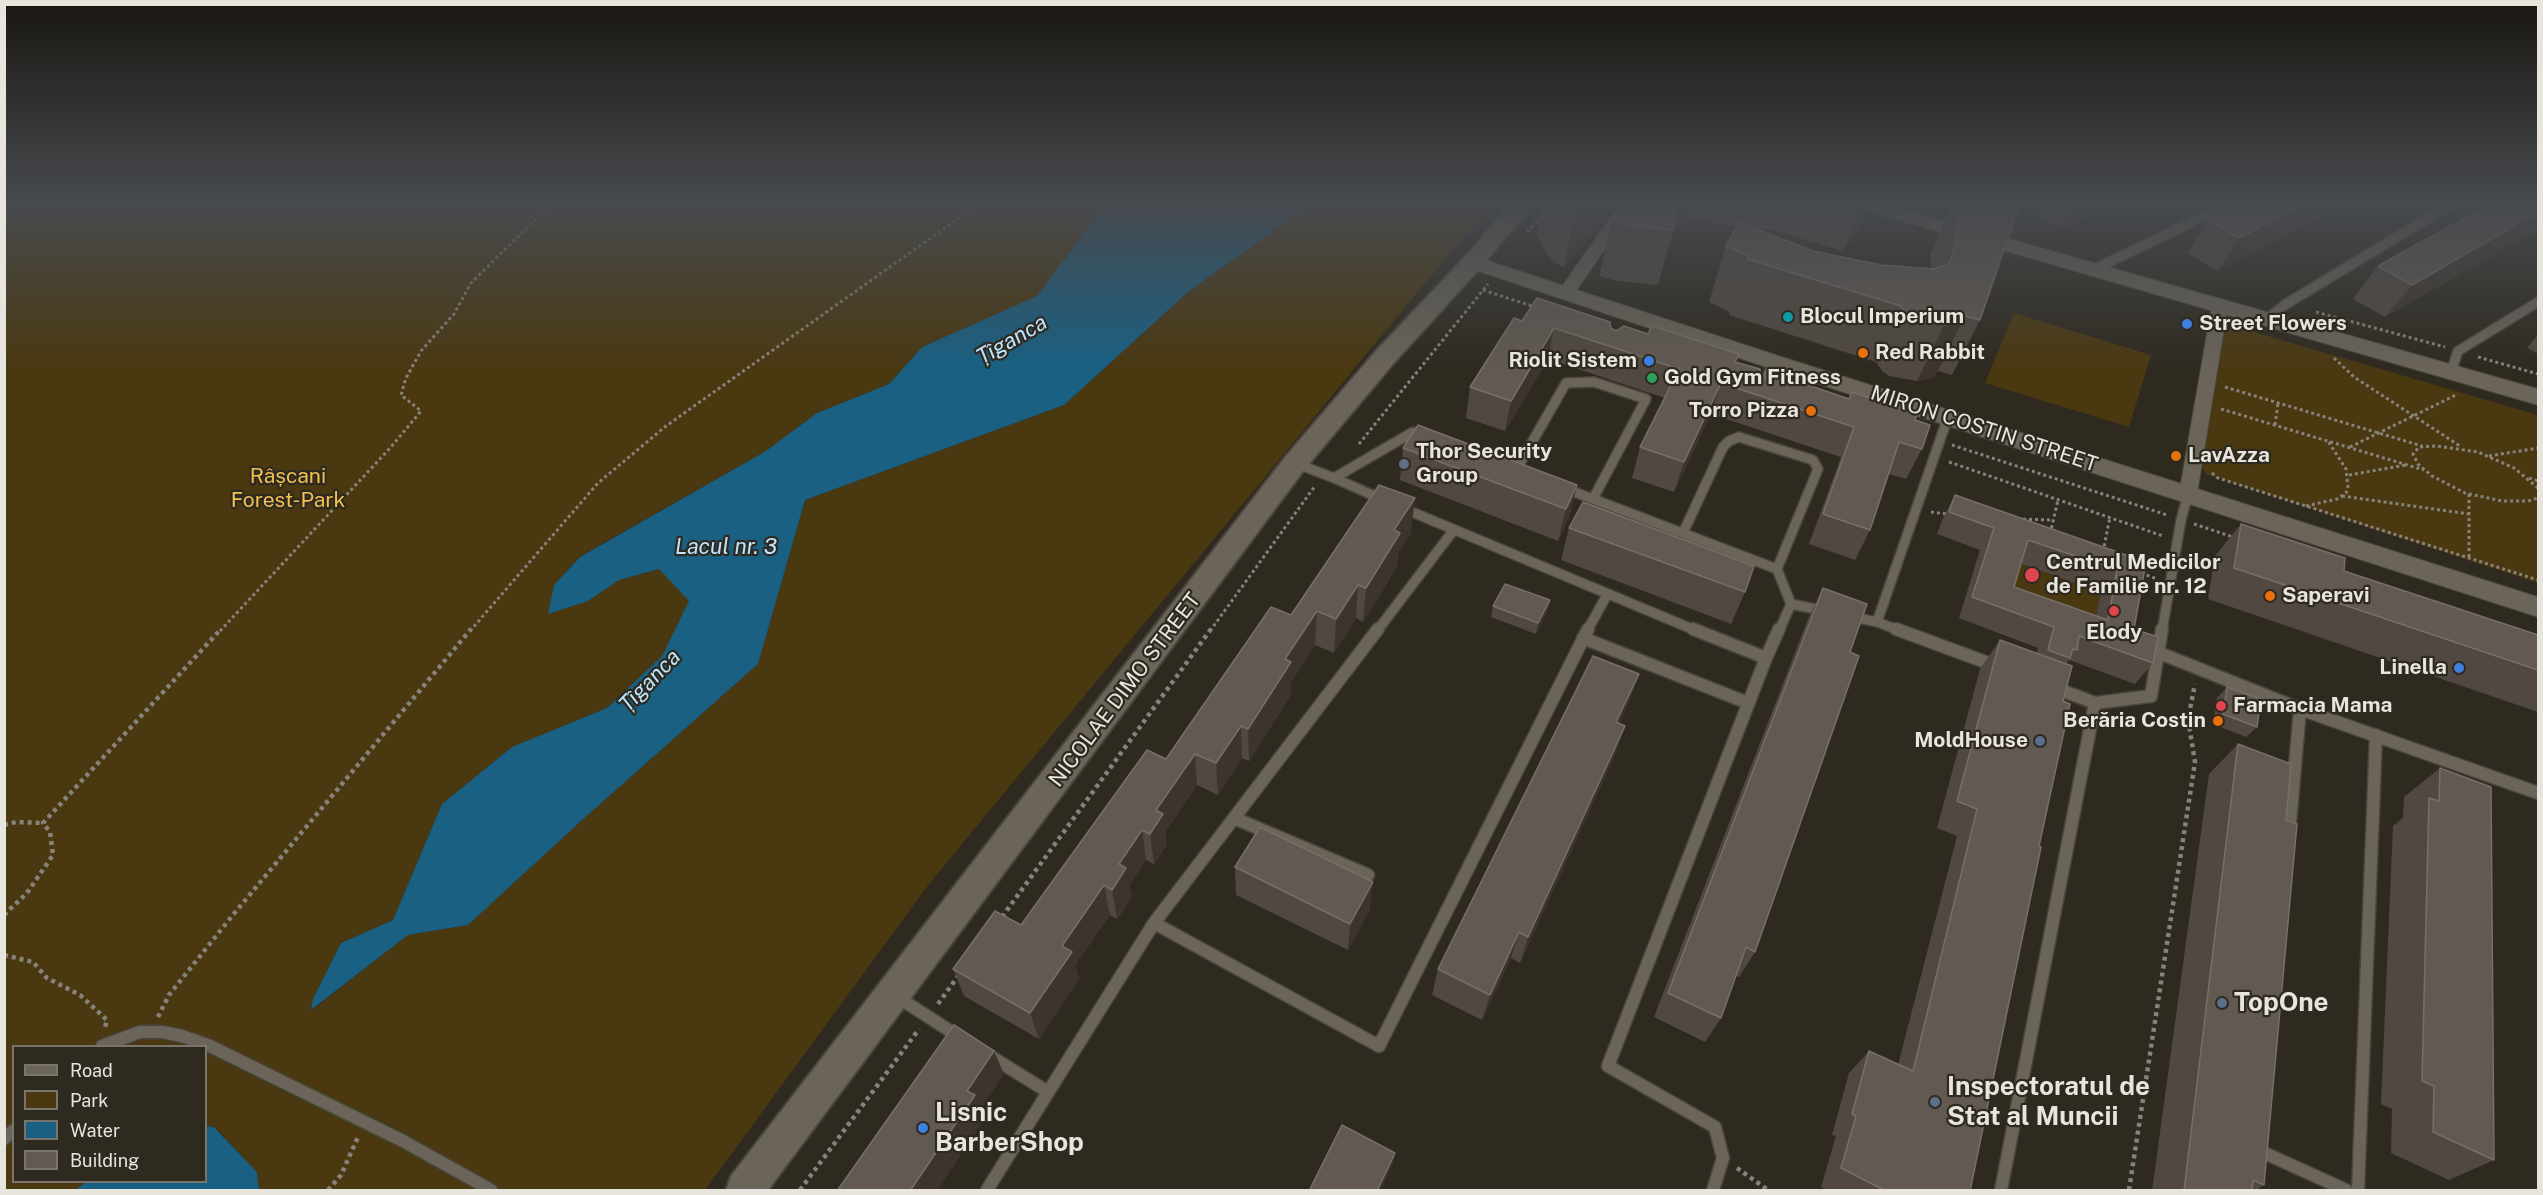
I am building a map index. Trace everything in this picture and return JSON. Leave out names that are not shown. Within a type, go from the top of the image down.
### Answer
[{"type":"main road","name":"NICOLAE DIMO STREET","points":[[745,1191],[1295,463],[1384,358],[1485,266],[1489,259]]},
{"type":"street","points":[[1566,293],[1590,259]]},
{"type":"street","points":[[2060,259],[2267,319],[2449,381],[2538,397]]},
{"type":"street","name":"MIRON COSTIN STREET","points":[[1485,266],[1566,293],[1630,321],[1774,362],[2538,608]]},
{"type":"street","points":[[2188,494],[2220,305]]},
{"type":"lane","points":[[2093,270],[2116,259]]},
{"type":"lane","points":[[2267,319],[2286,304],[2361,259]]},
{"type":"lane","points":[[2449,381],[2458,351],[2538,302]]},
{"type":"lane","points":[[1755,402],[1774,362]]},
{"type":"lane","points":[[1527,474],[1510,468],[1566,383],[1596,379],[1646,399],[1593,499]]},
{"type":"lane","points":[[1877,622],[1948,417]]},
{"type":"lane","points":[[1739,437],[1743,425]]},
{"type":"lane","points":[[1329,476],[1413,432],[1434,439]]},
{"type":"lane","points":[[1683,533],[1723,447],[1729,441],[1739,437],[1813,460],[1817,464],[1818,469],[1777,569],[1791,604],[1766,658],[1608,1066],[1715,1126],[1723,1158],[1713,1191]]},
{"type":"lane","points":[[1295,463],[1607,595],[1766,658]]},
{"type":"lane","points":[[1549,482],[1777,569]]},
{"type":"lane","points":[[2040,682],[2095,703],[2151,696],[2181,520],[2188,494]]},
{"type":"lane","points":[[987,1191],[1154,923],[1453,531]]},
{"type":"lane","points":[[1154,923],[1379,1046],[1583,638],[1607,595]]},
{"type":"lane","points":[[1791,604],[1877,622],[2007,670]]},
{"type":"lane","points":[[1583,638],[1748,704]]},
{"type":"lane","points":[[2157,652],[2300,709],[2538,793]]},
{"type":"lane","points":[[2001,1191],[2095,703]]},
{"type":"lane","points":[[2287,853],[2300,709]]},
{"type":"lane","points":[[2358,1191],[2376,735]]},
{"type":"lane","points":[[1234,818],[1368,875]]},
{"type":"lane","points":[[893,994],[1048,1092]]},
{"type":"lane","points":[[102,1042],[140,1032],[162,1032],[210,1046],[364,1122],[491,1191]]},
{"type":"lane","points":[[2260,1150],[2346,1191]]},
{"type":"path","points":[[43,823],[392,447],[421,411],[401,394],[406,378],[421,351],[454,314],[471,282],[495,259]]},
{"type":"path","points":[[150,1032],[169,995],[232,916],[525,565],[598,483],[666,426],[901,259]]},
{"type":"path","points":[[1354,448],[1483,290],[1485,266]]},
{"type":"path","points":[[1483,290],[1536,308]]},
{"type":"path","points":[[2286,304],[2538,374]]},
{"type":"path","points":[[2324,354],[2345,361]]},
{"type":"path","points":[[2334,357],[2354,377],[2463,448]]},
{"type":"path","points":[[2350,447],[2459,393],[2449,381]]},
{"type":"path","points":[[2220,392],[2221,386],[2425,447]]},
{"type":"path","points":[[2275,425],[2278,403]]},
{"type":"path","points":[[2216,418],[2218,408],[2350,447],[2424,470],[2441,482],[2469,494],[2502,501],[2528,501],[2538,498]]},
{"type":"path","points":[[1940,441],[2237,538]]},
{"type":"path","points":[[2327,441],[2340,456],[2348,475],[2348,488],[2342,496]]},
{"type":"path","points":[[2424,470],[2413,454],[2415,449],[2463,448],[2489,456],[2538,480]]},
{"type":"path","points":[[2489,456],[2538,448]]},
{"type":"path","points":[[1934,457],[2178,541]]},
{"type":"path","points":[[2348,475],[2407,465]]},
{"type":"path","points":[[2209,468],[2218,478],[2538,580]]},
{"type":"path","points":[[997,924],[1329,476]]},
{"type":"path","points":[[2528,477],[2538,488]]},
{"type":"path","points":[[2469,494],[2469,558]]},
{"type":"path","points":[[2304,506],[2342,496],[2469,514]]},
{"type":"path","points":[[2048,542],[2058,500]]},
{"type":"path","points":[[2528,501],[2538,504]]},
{"type":"path","points":[[1916,509],[1955,515]]},
{"type":"path","points":[[2101,560],[2110,517]]},
{"type":"path","points":[[2008,518],[2053,520]]},
{"type":"path","points":[[2130,570],[2170,583]]},
{"type":"path","points":[[2129,1191],[2195,762],[2188,719],[2198,670]]},
{"type":"path","points":[[4,825],[16,822],[43,823]]},
{"type":"path","points":[[4,915],[27,892],[53,855],[50,832],[43,823]]},
{"type":"path","points":[[4,955],[33,962],[47,978],[80,995],[107,1020],[102,1042]]},
{"type":"path","points":[[800,1191],[962,970]]},
{"type":"path","points":[[328,1191],[341,1175],[364,1122]]},
{"type":"path","points":[[1723,1158],[1768,1191]]},
{"type":"green space","name":"Râșcani Forest-Park","points":[[5,259],[1065,259],[1037,296],[922,347],[889,384],[817,413],[766,451],[579,557],[554,585],[588,601],[619,580],[659,569],[690,601],[662,656],[607,708],[512,747],[442,804],[393,920],[341,943],[312,1010],[408,935],[468,925],[758,664],[805,500],[1064,405],[1188,292],[1234,259],[1446,259],[929,884],[705,1190],[259,1190],[257,1172],[215,1127],[207,1126],[207,1045],[12,1045],[12,1183],[85,1183],[75,1190],[5,1190]]},
{"type":"green space","points":[[2014,313],[2151,355],[2129,427],[1985,383]]},
{"type":"green space","points":[[2231,328],[2240,328],[2538,415],[2538,583],[2206,474],[2202,467],[2224,333]]},
{"type":"green space","points":[[2013,562],[2101,592],[2091,641],[2000,609]]},
{"type":"water","name":"Lacul nr. 3","points":[[1065,259],[1234,259],[1188,292],[1064,405],[805,500],[758,664],[468,925],[408,935],[311,1010],[313,999],[341,943],[393,920],[442,804],[512,747],[607,708],[662,656],[689,601],[659,569],[619,580],[588,601],[548,614],[554,585],[580,557],[766,451],[817,413],[889,384],[922,347],[1037,296]]},
{"type":"water","points":[[207,1126],[214,1127],[257,1172],[259,1190],[75,1190],[85,1183],[207,1183]]},
{"type":"building","points":[[1747,259],[1851,259],[1881,265],[1934,269],[1949,264],[1951,259],[2001,259],[1980,320],[1965,316],[1960,322],[1944,325],[1915,320],[1907,315],[1901,306]]},
{"type":"building","points":[[2391,259],[2457,259],[2412,285],[2378,266]]},
{"type":"building","points":[[1537,298],[1610,322],[1611,328],[1616,331],[1624,326],[1648,334],[1652,326],[1739,354],[1735,362],[1760,369],[1760,375],[1764,378],[1770,377],[1773,373],[1849,399],[1852,392],[1917,413],[1915,420],[1930,425],[1922,449],[1899,442],[1870,530],[1823,514],[1854,427],[1721,383],[1684,462],[1640,447],[1679,369],[1554,328],[1511,401],[1470,387],[1514,318],[1522,321]]},
{"type":"building","points":[[1418,425],[1577,485],[1566,509],[1403,448]]},
{"type":"building","points":[[1379,485],[1415,498],[1394,530],[1400,533],[1366,588],[1358,585],[1336,619],[1317,611],[1285,659],[1291,662],[1248,729],[1241,726],[1216,763],[1195,754],[1156,810],[1163,814],[1150,834],[1142,830],[1119,864],[1126,868],[1112,890],[1104,885],[1062,946],[1072,952],[1030,1013],[953,969],[995,911],[1021,925],[1147,750],[1166,759],[1271,607],[1291,615]]},
{"type":"building","points":[[1955,495],[2146,562],[2134,629],[2158,637],[2153,663],[2079,636],[2077,650],[2073,649],[2070,658],[2048,650],[2054,627],[1972,597],[1994,528],[1949,512]],"holes":[[[2028,540],[2117,570],[2108,620],[2014,587]]]},
{"type":"building","points":[[1583,502],[1754,566],[1745,592],[1569,528]]},
{"type":"building","points":[[2241,524],[2345,558],[2344,571],[2538,635],[2538,670],[2234,568]]},
{"type":"building","points":[[1505,584],[1550,600],[1538,623],[1493,606]]},
{"type":"building","points":[[1823,588],[1867,604],[1850,652],[1859,656],[1755,952],[1746,947],[1721,1018],[1668,993]]},
{"type":"building","points":[[2000,640],[2072,666],[2063,701],[2070,704],[2039,846],[2041,847],[1970,1191],[1886,1191],[1841,1168],[1856,1116],[1852,1114],[1869,1051],[1913,1071],[1977,809],[1957,801]]},
{"type":"building","points":[[1593,656],[1639,674],[1616,722],[1625,726],[1528,937],[1519,932],[1490,995],[1438,969]]},
{"type":"building","points":[[2227,687],[2261,699],[2257,727],[2223,714]]},
{"type":"building","points":[[2238,744],[2291,764],[2286,820],[2297,824],[2264,1185],[2253,1180],[2252,1191],[2184,1191]]},
{"type":"building","points":[[2440,768],[2491,787],[2494,1160],[2433,1132],[2434,1086],[2422,1081],[2429,798],[2439,801]]},
{"type":"building","points":[[1260,827],[1373,882],[1350,924],[1235,867]]},
{"type":"building","points":[[954,1025],[994,1051],[967,1091],[975,1095],[910,1191],[837,1191]]},
{"type":"building","points":[[1342,1125],[1395,1153],[1377,1191],[1309,1191]]},
{"type":"place","name":"Blocul Imperium","points":[[1788,317]]},
{"type":"place","name":"Street Flowers","points":[[2187,324]]},
{"type":"place","name":"Red Rabbit","points":[[1863,353]]},
{"type":"place","name":"Riolit Sistem","points":[[1649,361]]},
{"type":"place","name":"Gold Gym Fitness","points":[[1652,378]]},
{"type":"place","name":"Torro Pizza","points":[[1811,411]]},
{"type":"place","name":"LavAzza","points":[[2176,456]]},
{"type":"place","name":"Thor Security Group","points":[[1404,464]]},
{"type":"place","name":"Centrul Medicilor de Familie nr. 12","points":[[2032,575]]},
{"type":"place","name":"Saperavi","points":[[2270,596]]},
{"type":"place","name":"Elody","points":[[2114,611]]},
{"type":"place","name":"Linella","points":[[2459,668]]},
{"type":"place","name":"Farmacia Mama","points":[[2221,706]]},
{"type":"place","name":"Berăria Costin","points":[[2218,721]]},
{"type":"place","name":"MoldHouse","points":[[2040,741]]},
{"type":"place","name":"TopOne","points":[[2222,1003]]},
{"type":"place","name":"Inspectoratul de Stat al Muncii","points":[[1935,1102]]},
{"type":"place","name":"Lisnic BarberShop","points":[[923,1128]]},
{"type":"water label","name":"Țîganca","points":[[1012,340]]},
{"type":"water label","name":"Țîganca","points":[[650,681]]}]
